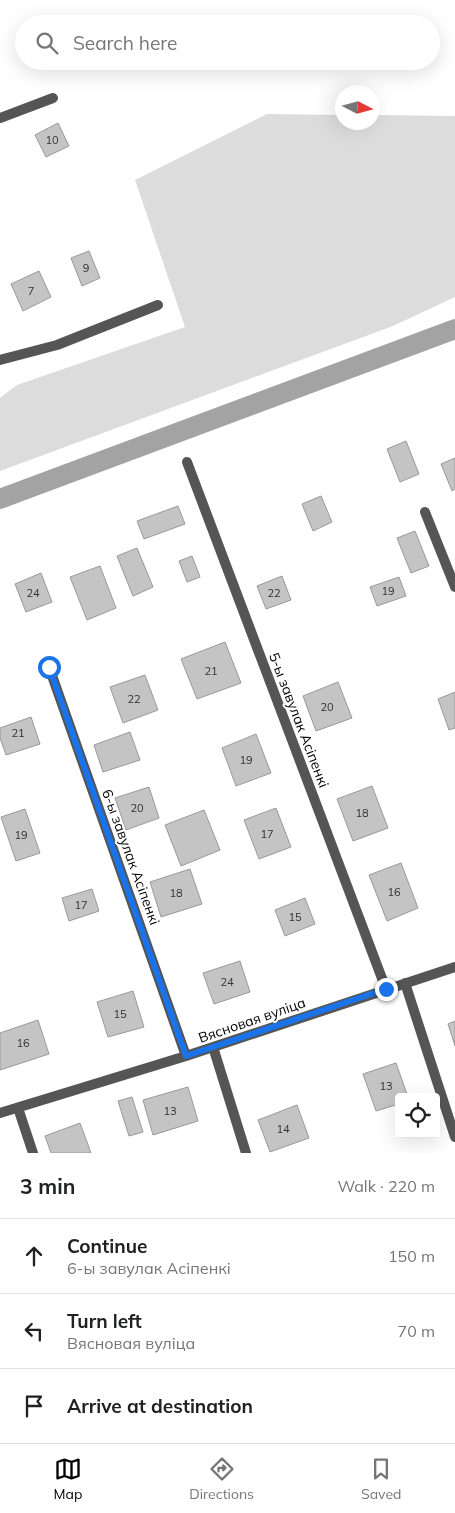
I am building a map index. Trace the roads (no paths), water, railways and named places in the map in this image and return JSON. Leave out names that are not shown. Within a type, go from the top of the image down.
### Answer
[{"type":"street","points":[[0,118],[53,98]]},
{"type":"street","points":[[0,360],[57,344],[158,306]]},
{"type":"street","name":"5-ы завулак Асіпенкі","points":[[187,462],[386,989]]},
{"type":"street","points":[[426,512],[455,587]]},
{"type":"street","name":"6-ы завулак Асіпенкі","points":[[49,667],[186,1056]]},
{"type":"street","name":"Вясновая вуліца","points":[[0,1113],[186,1056],[455,967]]},
{"type":"street","points":[[405,983],[455,1138]]},
{"type":"street","points":[[213,1047],[246,1153]]},
{"type":"street","points":[[18,1108],[33,1153]]},
{"type":"waterway","points":[[0,499],[455,329]]}]
